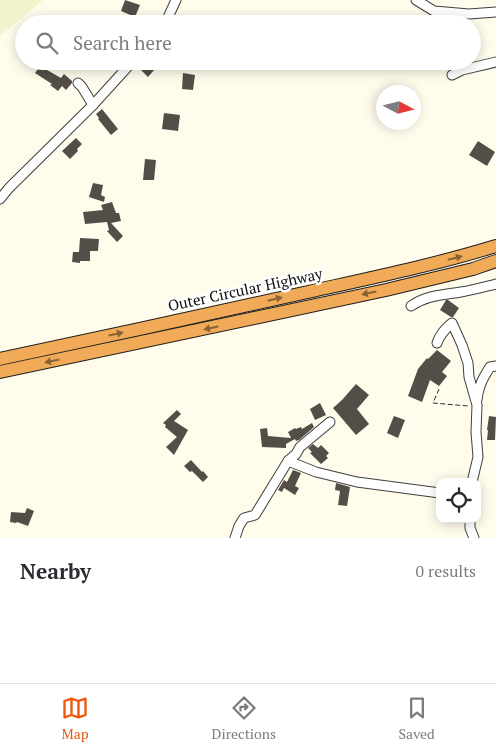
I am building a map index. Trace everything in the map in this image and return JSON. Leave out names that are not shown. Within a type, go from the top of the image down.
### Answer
[{"type":"highway","name":"Outer Circular Highway","points":[[0,359],[414,268],[496,246]]},
{"type":"highway","name":"Outer Circular Highway","points":[[0,372],[417,282],[496,262]]},
{"type":"street","points":[[169,15],[176,0]]},
{"type":"street","points":[[416,0],[434,11],[469,14],[496,12]]},
{"type":"street","points":[[481,66],[496,62]]},
{"type":"street","points":[[0,199],[125,70]]},
{"type":"street","points":[[452,75],[462,70]]},
{"type":"street","points":[[78,83],[93,105]]},
{"type":"street","points":[[412,306],[428,297],[463,292],[496,284]]},
{"type":"street","points":[[437,343],[439,337],[452,323],[468,363],[469,377],[477,405]]},
{"type":"street","points":[[473,478],[478,456],[476,432],[478,391],[482,379],[490,367],[496,366]]},
{"type":"street","points":[[235,538],[244,518],[255,515],[288,461],[330,422]]},
{"type":"street","points":[[288,461],[316,472],[357,482],[436,493]]},
{"type":"street","points":[[470,523],[474,538]]},
{"type":"path","points":[[439,389],[433,403],[458,406],[477,405]]},
{"type":"green space","points":[[0,0],[42,0],[25,15],[15,15],[15,24],[0,36]]},
{"type":"building","points":[[125,0],[140,5],[136,15],[121,11]]},
{"type":"building","points":[[37,70],[47,70],[61,78],[64,74],[72,83],[66,90],[62,86],[58,91],[50,85],[52,84],[35,73]]},
{"type":"building","points":[[141,70],[154,70],[148,77]]},
{"type":"building","points":[[183,73],[195,75],[193,90],[182,89]]},
{"type":"building","points":[[102,109],[118,129],[111,135],[96,114]]},
{"type":"building","points":[[164,113],[180,115],[178,131],[162,129]]},
{"type":"building","points":[[76,138],[82,144],[70,159],[62,151]]},
{"type":"building","points":[[478,141],[495,152],[487,166],[469,155]]},
{"type":"building","points":[[145,159],[156,160],[154,180],[143,180]]},
{"type":"building","points":[[93,183],[103,185],[101,195],[105,197],[104,202],[89,197]]},
{"type":"building","points":[[112,202],[116,213],[119,213],[121,221],[111,223],[123,236],[117,242],[107,231],[109,230],[107,222],[85,224],[83,212],[103,210],[101,205]]},
{"type":"building","points":[[80,238],[99,239],[98,251],[90,251],[90,261],[72,262],[73,252],[79,252]]},
{"type":"building","points":[[446,300],[459,308],[453,317],[440,310]]},
{"type":"building","points":[[437,350],[451,361],[442,372],[447,376],[439,386],[430,380],[422,402],[408,396],[418,369]]},
{"type":"building","points":[[356,384],[369,395],[357,409],[369,424],[356,435],[333,408]]},
{"type":"building","points":[[320,403],[326,415],[315,420],[310,409]]},
{"type":"building","points":[[177,410],[181,414],[174,421],[188,430],[174,455],[166,447],[177,437],[163,423]]},
{"type":"building","points":[[394,416],[405,420],[398,438],[387,433]]},
{"type":"building","points":[[489,416],[496,417],[495,440],[487,440]]},
{"type":"building","points":[[312,423],[314,427],[299,440],[296,441],[295,439],[286,444],[286,448],[262,447],[260,429],[267,428],[268,436],[291,438],[288,432],[295,428],[301,427],[302,429]]},
{"type":"building","points":[[313,444],[318,448],[321,445],[329,453],[326,456],[328,458],[321,464],[310,453],[312,452],[308,448]]},
{"type":"building","points":[[191,460],[208,477],[203,482],[184,466]]},
{"type":"building","points":[[293,470],[301,473],[295,486],[299,488],[295,495],[284,488],[282,492],[278,490],[284,480],[287,482]]},
{"type":"building","points":[[336,483],[350,487],[347,506],[338,505],[340,491],[335,490]]},
{"type":"building","points":[[27,508],[34,511],[28,526],[17,522],[10,522],[11,512],[25,513]]}]
